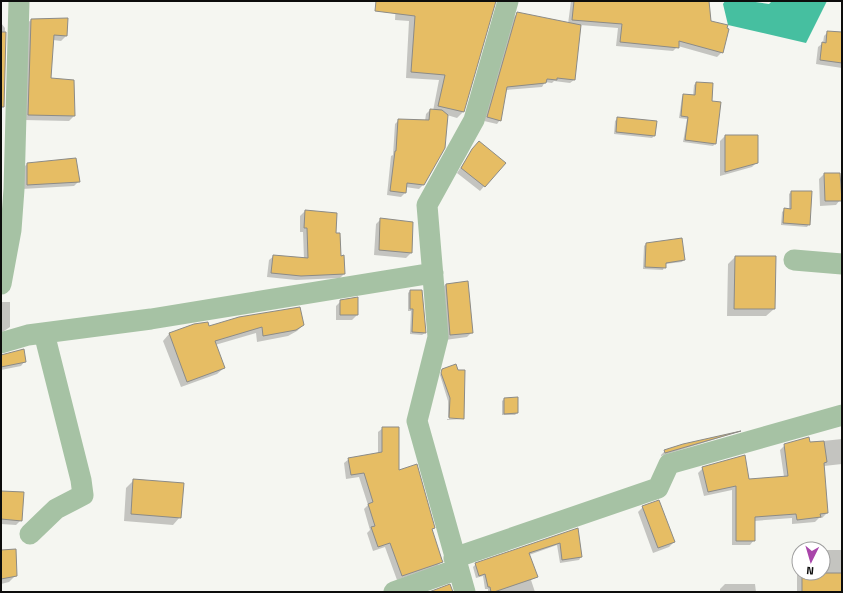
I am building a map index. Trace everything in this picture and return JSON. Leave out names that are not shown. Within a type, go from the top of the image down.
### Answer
[{"type":"street","points":[[1,284],[11,230],[14,189],[19,1]]},
{"type":"street","points":[[465,592],[417,421],[438,337],[427,205],[474,120],[508,1]]},
{"type":"street","points":[[794,260],[842,264]]},
{"type":"street","points":[[1,344],[28,335],[151,319],[433,273]]},
{"type":"street","points":[[30,534],[56,509],[83,495],[78,466],[44,333]]},
{"type":"street","points":[[394,592],[456,563],[658,488],[669,464],[842,415]]},
{"type":"shaded area","points":[[725,1],[749,1],[769,4],[772,1],[827,1],[806,43],[728,25],[723,4]]},
{"type":"building","points":[[376,1],[496,1],[464,112],[438,106],[445,75],[411,72],[415,16],[375,11]]},
{"type":"building","points":[[574,1],[709,1],[711,21],[728,25],[727,28],[729,29],[723,53],[679,41],[679,48],[620,42],[622,24],[572,20]]},
{"type":"building","points":[[517,12],[581,25],[575,80],[557,78],[557,80],[547,79],[546,83],[507,87],[501,121],[487,117]]},
{"type":"building","points":[[68,18],[67,36],[54,35],[51,78],[74,80],[75,116],[28,115],[31,19]]},
{"type":"building","points":[[827,31],[842,32],[842,63],[820,60],[822,42],[826,43]]},
{"type":"building","points":[[1,32],[6,32],[4,107],[1,107]]},
{"type":"building","points":[[696,82],[713,83],[712,101],[721,102],[716,144],[685,140],[688,117],[681,116],[683,94],[695,95]]},
{"type":"building","points":[[430,109],[442,110],[448,115],[445,148],[424,185],[407,183],[406,193],[390,191],[396,151],[398,119],[429,120]]},
{"type":"building","points":[[617,117],[657,121],[655,136],[616,132]]},
{"type":"building","points":[[725,135],[758,135],[758,163],[725,172]]},
{"type":"building","points":[[479,141],[506,163],[485,187],[461,168],[472,149]]},
{"type":"building","points":[[76,158],[80,182],[27,185],[27,163]]},
{"type":"building","points":[[824,173],[840,173],[842,201],[825,201]]},
{"type":"building","points":[[791,191],[812,191],[810,225],[783,223],[784,208],[791,209]]},
{"type":"building","points":[[305,210],[337,213],[336,233],[340,233],[341,256],[344,255],[345,274],[301,276],[271,273],[273,255],[308,258],[307,228],[304,228]]},
{"type":"building","points":[[380,218],[413,222],[412,253],[379,250]]},
{"type":"building","points":[[682,238],[685,260],[666,263],[666,268],[645,267],[646,243]]},
{"type":"building","points":[[735,256],[776,256],[775,309],[734,309]]},
{"type":"building","points":[[468,281],[473,333],[450,335],[446,284]]},
{"type":"building","points":[[410,290],[422,290],[426,333],[412,332],[413,309],[410,309]]},
{"type":"building","points":[[358,297],[358,315],[340,315],[340,300]]},
{"type":"building","points":[[300,307],[304,325],[296,330],[263,336],[262,327],[215,341],[225,368],[187,382],[169,333],[194,324],[208,322],[209,326],[239,317]]},
{"type":"building","points":[[24,349],[26,362],[1,367],[1,355]]},
{"type":"building","points":[[456,364],[458,370],[465,370],[464,419],[449,418],[450,398],[441,373],[442,369]]},
{"type":"building","points":[[518,397],[518,413],[504,414],[504,398]]},
{"type":"building","points":[[382,427],[399,427],[399,470],[417,464],[435,528],[432,529],[443,562],[402,576],[390,543],[378,547],[371,527],[375,526],[368,504],[373,502],[364,473],[351,475],[348,458],[382,452]]},
{"type":"building","points":[[741,431],[665,453],[664,450],[683,444]]},
{"type":"building","points":[[809,437],[810,442],[824,441],[827,462],[824,463],[828,513],[820,514],[821,517],[797,520],[796,514],[755,517],[755,541],[736,541],[736,486],[708,492],[702,467],[745,455],[749,479],[788,476],[784,444]]},
{"type":"building","points":[[133,479],[184,483],[181,518],[131,514]]},
{"type":"building","points":[[1,491],[24,492],[22,521],[1,519]]},
{"type":"building","points":[[659,500],[675,542],[658,548],[642,506]]},
{"type":"building","points":[[578,528],[582,557],[562,560],[560,543],[529,553],[538,577],[494,592],[491,592],[490,587],[488,587],[485,574],[479,576],[475,563]]},
{"type":"building","points":[[16,549],[17,576],[1,579],[1,550]]},
{"type":"building","points":[[831,573],[842,573],[842,592],[802,592],[802,581],[831,581]]},
{"type":"building","points":[[450,584],[453,592],[429,592]]}]
